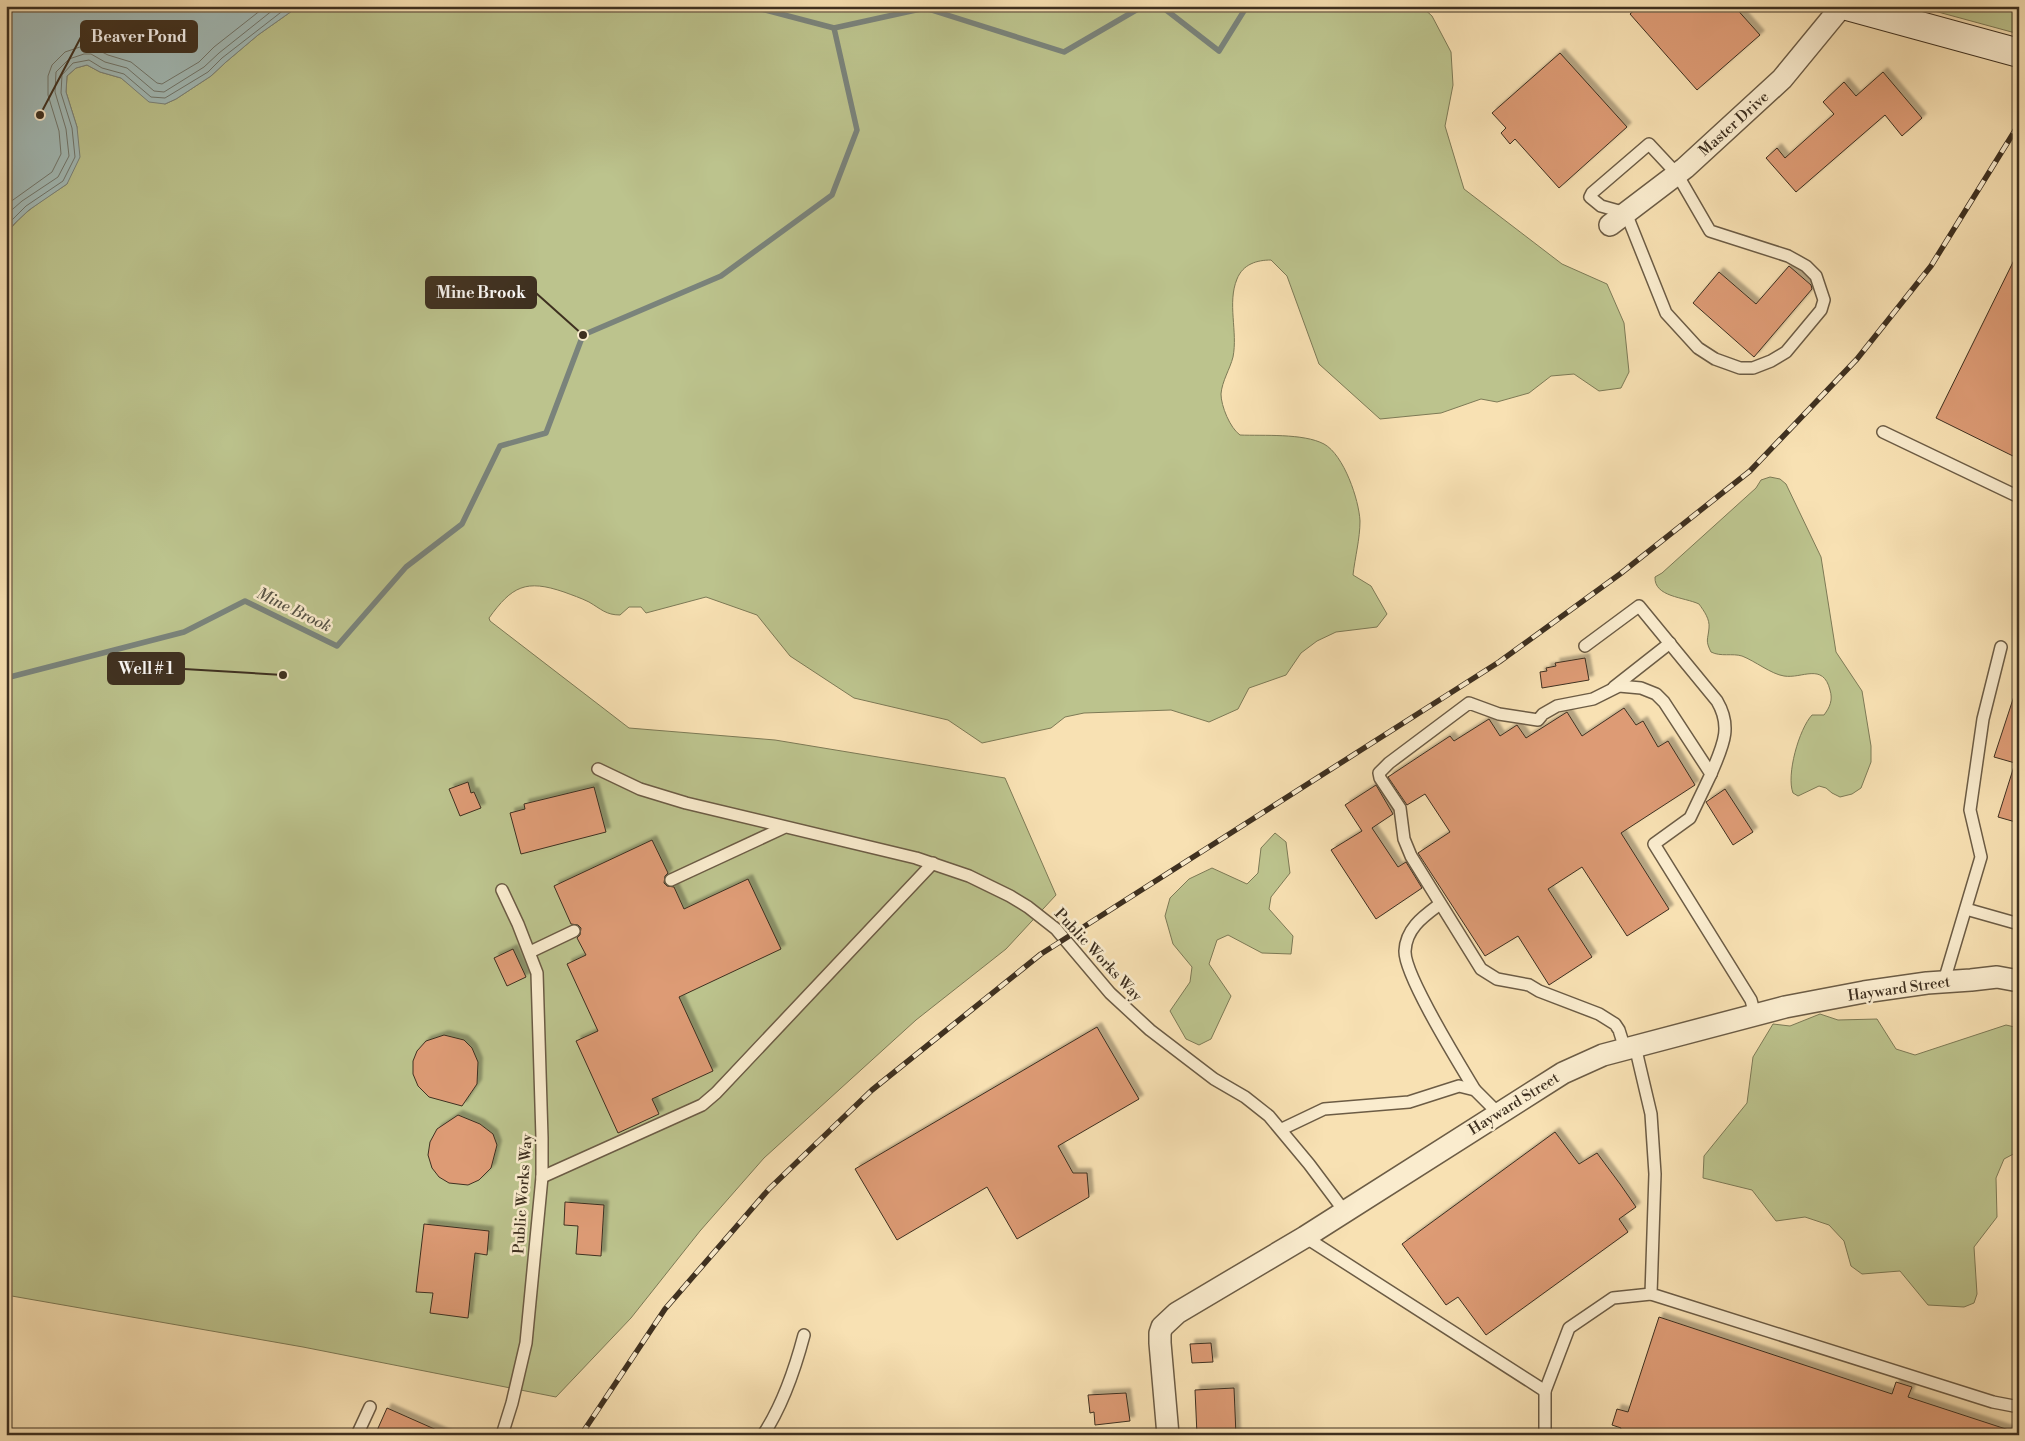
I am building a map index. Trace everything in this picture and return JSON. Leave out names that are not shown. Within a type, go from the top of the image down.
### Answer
[{"type":"street","name":"Master Drive","points":[[1618,219],[1677,174],[1782,80],[1842,6]]},
{"type":"street","points":[[1847,6],[2019,53]]},
{"type":"street","name":"Hayward Street","points":[[1168,1435],[1160,1343],[1160,1333],[1167,1321],[1196,1301],[1305,1237],[1572,1069],[1596,1057],[1630,1047],[1785,1007],[1864,992],[1944,981],[1971,980],[1997,976],[2019,981]]},
{"type":"lane","points":[[1649,144],[1677,174],[1710,231],[1788,256],[1806,266],[1816,276],[1824,300],[1821,310],[1786,352],[1771,361],[1753,368],[1740,368],[1715,359],[1698,348],[1666,314],[1618,219],[1590,197],[1592,193],[1649,144]]},
{"type":"lane","points":[[1882,432],[2019,497]]},
{"type":"lane","points":[[1584,646],[1639,606],[1717,701],[1725,719],[1720,753],[1711,774],[1690,818],[1654,844],[1751,1000],[1755,1015]]},
{"type":"lane","points":[[1651,1294],[1655,1174],[1652,1114],[1630,1047],[1615,1024],[1599,1014],[1539,991],[1529,985],[1497,979],[1481,969],[1411,856],[1404,840],[1400,808],[1379,774],[1381,770],[1469,703],[1500,714],[1538,720],[1543,714],[1557,706],[1593,699],[1613,688],[1670,643]]},
{"type":"lane","points":[[1944,981],[1981,857],[1970,810],[1983,719],[2001,647]]},
{"type":"lane","points":[[1613,688],[1633,686],[1656,694],[1664,702],[1711,774]]},
{"type":"lane","name":"Public Works Way","points":[[598,769],[625,783],[656,795],[783,828],[881,849],[933,863],[969,876],[1028,907],[1048,921],[1065,938],[1110,993],[1150,1030],[1214,1079],[1255,1104],[1282,1130],[1345,1212]]},
{"type":"lane","points":[[671,880],[783,828]]},
{"type":"lane","points":[[542,1177],[702,1105],[716,1093],[933,863]]},
{"type":"lane","name":"Public Works Way","points":[[502,890],[530,952],[537,973],[542,1177],[526,1343],[512,1403],[502,1435]]},
{"type":"lane","points":[[1440,904],[1419,920],[1410,934],[1405,951],[1407,961],[1430,1010],[1475,1090],[1498,1114]]},
{"type":"lane","points":[[1966,909],[2019,924]]},
{"type":"lane","points":[[530,952],[574,931]]},
{"type":"lane","points":[[1282,1130],[1324,1109],[1409,1102],[1458,1086],[1475,1090]]},
{"type":"lane","points":[[1305,1237],[1545,1391]]},
{"type":"lane","points":[[1545,1435],[1545,1391],[1569,1328],[1613,1298],[1651,1294],[1993,1402],[2019,1407]]},
{"type":"lane","points":[[763,1435],[771,1422],[796,1365],[804,1335]]},
{"type":"lane","points":[[357,1435],[370,1407]]},
{"type":"green space","points":[[299,6],[1421,6],[1432,16],[1451,52],[1453,85],[1445,126],[1464,189],[1562,264],[1607,284],[1624,323],[1629,372],[1621,388],[1599,391],[1574,374],[1551,376],[1529,393],[1497,402],[1481,399],[1441,413],[1380,419],[1319,364],[1287,276],[1271,260],[1256,262],[1247,266],[1237,279],[1234,288],[1233,357],[1221,394],[1227,416],[1236,432],[1240,435],[1283,436],[1315,440],[1324,444],[1338,458],[1349,479],[1359,512],[1359,534],[1353,575],[1371,586],[1387,614],[1377,627],[1336,632],[1317,641],[1301,653],[1286,675],[1249,688],[1238,709],[1209,722],[1171,710],[1084,713],[1065,717],[1051,728],[982,743],[948,720],[854,698],[790,656],[757,615],[706,597],[646,613],[641,607],[629,607],[620,615],[615,615],[564,592],[551,588],[530,586],[513,592],[497,607],[489,618],[490,621],[629,728],[775,740],[1005,778],[1056,895],[1006,949],[916,1020],[764,1158],[700,1231],[631,1318],[556,1397],[303,1347],[6,1295],[6,235],[26,213],[67,184],[77,127],[66,92],[67,76],[76,68],[87,65],[100,72],[121,78],[134,88],[165,104],[211,76],[258,35]]},
{"type":"green space","points":[[1916,6],[2019,6],[2019,34]]},
{"type":"green space","points":[[1770,477],[1780,479],[1786,484],[1821,557],[1836,652],[1862,691],[1871,746],[1871,762],[1861,788],[1852,794],[1840,797],[1819,786],[1798,796],[1793,793],[1791,785],[1795,752],[1807,722],[1812,715],[1824,715],[1828,709],[1831,697],[1827,681],[1817,674],[1784,676],[1774,673],[1742,656],[1711,652],[1707,642],[1709,621],[1699,604],[1671,595],[1659,589],[1656,584],[1655,577],[1662,573],[1756,488],[1761,480]]},
{"type":"green space","points":[[1275,833],[1286,842],[1290,873],[1271,897],[1269,909],[1293,936],[1291,954],[1262,953],[1228,935],[1217,940],[1209,964],[1231,996],[1211,1039],[1199,1045],[1186,1039],[1170,1011],[1190,982],[1192,967],[1173,944],[1165,916],[1170,898],[1189,879],[1212,868],[1247,884],[1258,873],[1261,848]]},
{"type":"green space","points":[[1820,1014],[1838,1020],[1877,1019],[1896,1049],[1915,1055],[2006,1025],[2019,1028],[2019,1151],[2004,1159],[1996,1178],[1997,1217],[1974,1247],[1977,1294],[1974,1303],[1964,1307],[1928,1305],[1900,1271],[1862,1274],[1851,1266],[1844,1241],[1829,1225],[1805,1217],[1776,1221],[1752,1190],[1703,1178],[1704,1156],[1747,1103],[1753,1057],[1773,1024],[1790,1026]]},
{"type":"water","points":[[6,6],[299,6],[258,35],[211,76],[165,104],[149,102],[121,78],[100,72],[87,65],[76,68],[67,76],[66,92],[77,127],[80,157],[67,184],[29,210],[14,224],[6,235]]},
{"type":"building","points":[[1639,6],[1734,6],[1760,35],[1697,90],[1630,14]]},
{"type":"building","points":[[1560,53],[1627,127],[1559,188],[1515,139],[1510,144],[1501,133],[1506,128],[1492,113]]},
{"type":"building","points":[[1883,72],[1922,118],[1902,136],[1885,115],[1796,192],[1766,158],[1777,148],[1785,158],[1834,114],[1823,102],[1844,82],[1856,96]]},
{"type":"building","points":[[2019,250],[2019,459],[1936,418]]},
{"type":"building","points":[[1789,266],[1811,285],[1812,289],[1754,357],[1693,303],[1719,272],[1756,304]]},
{"type":"building","points":[[1585,658],[1589,680],[1542,688],[1540,672],[1547,671],[1546,668],[1556,666],[1555,663]]},
{"type":"building","points":[[2016,690],[2019,690],[2019,823],[1998,817],[2015,763],[1994,757]]},
{"type":"building","points":[[1624,708],[1636,725],[1643,721],[1658,747],[1668,741],[1695,785],[1621,833],[1669,909],[1627,936],[1582,867],[1548,889],[1592,957],[1549,985],[1518,936],[1485,956],[1418,853],[1450,832],[1425,794],[1407,805],[1388,777],[1450,736],[1454,741],[1489,719],[1500,736],[1517,725],[1526,738],[1567,712],[1582,736]]},
{"type":"building","points":[[468,782],[471,793],[474,792],[481,808],[460,816],[449,789]]},
{"type":"building","points":[[1376,785],[1393,814],[1372,828],[1398,867],[1406,862],[1422,888],[1376,919],[1331,850],[1362,831],[1345,805]]},
{"type":"building","points":[[594,787],[606,832],[521,854],[510,813],[525,809],[524,804]]},
{"type":"building","points":[[1725,789],[1753,832],[1733,845],[1706,802]]},
{"type":"building","points":[[652,840],[668,873],[665,876],[664,883],[667,886],[674,887],[684,909],[748,879],[781,949],[679,997],[713,1071],[652,1099],[659,1114],[618,1133],[576,1041],[598,1031],[567,964],[586,955],[577,938],[580,935],[581,928],[578,925],[571,924],[554,886]]},
{"type":"building","points":[[513,949],[526,977],[507,986],[494,958]]},
{"type":"building","points":[[1097,1027],[1139,1099],[1058,1146],[1073,1173],[1087,1173],[1089,1197],[1017,1239],[987,1187],[897,1240],[855,1169]]},
{"type":"building","points":[[444,1035],[464,1040],[472,1048],[478,1062],[477,1084],[462,1106],[429,1097],[418,1086],[413,1074],[413,1061],[417,1051],[426,1041]]},
{"type":"building","points":[[458,1115],[480,1124],[493,1134],[497,1145],[491,1168],[479,1180],[468,1185],[449,1183],[439,1177],[432,1168],[428,1155],[430,1142],[437,1129]]},
{"type":"building","points":[[1555,1132],[1579,1164],[1597,1153],[1620,1184],[1636,1207],[1619,1219],[1628,1232],[1486,1335],[1458,1297],[1446,1305],[1402,1244]]},
{"type":"building","points":[[565,1202],[604,1205],[601,1256],[576,1254],[578,1226],[564,1225]]},
{"type":"building","points":[[424,1224],[489,1231],[487,1255],[475,1253],[468,1318],[430,1313],[433,1293],[416,1292]]},
{"type":"building","points":[[1659,1317],[1892,1394],[1896,1382],[1912,1387],[1908,1397],[2015,1432],[2015,1435],[1619,1435],[1621,1428],[1612,1425],[1617,1409],[1628,1412]]},
{"type":"building","points":[[1211,1343],[1213,1362],[1192,1363],[1190,1344]]},
{"type":"building","points":[[1234,1388],[1236,1435],[1197,1435],[1195,1390]]},
{"type":"building","points":[[1126,1393],[1130,1421],[1095,1425],[1094,1412],[1090,1413],[1088,1395]]},
{"type":"building","points":[[387,1408],[448,1435],[375,1435]]},
{"type":"waterway","points":[[750,6],[834,28]]},
{"type":"waterway","name":"Mine Brook","points":[[6,678],[184,632],[245,601],[337,646],[406,567],[462,524],[500,446],[546,433],[583,335],[721,276],[832,195],[857,130],[834,28],[925,8],[1064,52],[1143,6]]},
{"type":"waterway","name":"Mine Brook","points":[[1161,6],[1219,51],[1247,6]]},
{"type":"railway","points":[[581,1435],[665,1309],[769,1189],[872,1090],[1041,954],[1499,662],[1620,574],[1750,471],[1857,359],[1931,266],[2019,124]]},
{"type":"place","name":"Beaver Pond","points":[[40,115]]},
{"type":"place","name":"Mine Brook","points":[[583,335]]},
{"type":"place","name":"Well # 1","points":[[283,675]]}]
